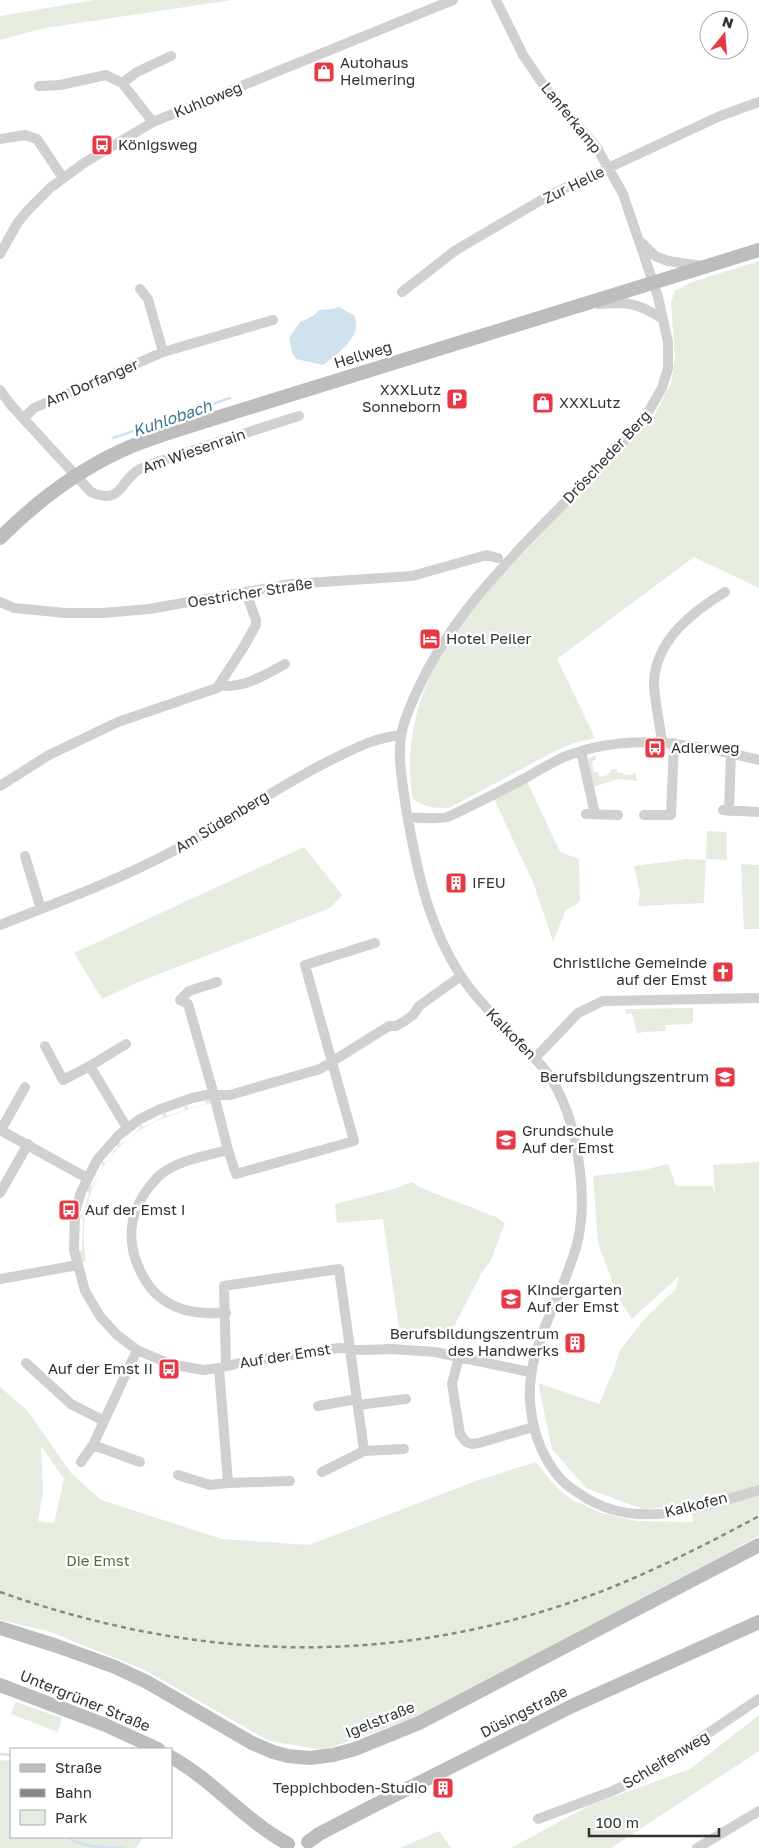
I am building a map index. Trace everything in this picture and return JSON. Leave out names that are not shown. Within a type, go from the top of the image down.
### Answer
[{"type":"main road","name":"Hellweg","points":[[0,538],[42,501],[76,475],[132,446],[759,250]]},
{"type":"main road","name":"Igelstraße","points":[[0,1628],[84,1655],[123,1671],[147,1682],[252,1743],[273,1752],[288,1756],[318,1757],[355,1749],[419,1723],[759,1545]]},
{"type":"main road","name":"Düsingstraße","points":[[310,1845],[319,1834],[572,1706],[759,1622]]},
{"type":"main road","name":"Untergrüner Straße","points":[[0,1685],[103,1724],[156,1748]]},
{"type":"main road","points":[[172,1758],[204,1778],[258,1826],[288,1846],[298,1839],[310,1845]]},
{"type":"street","name":"Kuhloweg","points":[[0,254],[18,222],[29,208],[63,178],[106,149],[153,122],[453,0]]},
{"type":"street","name":"Lanferkamp","points":[[496,0],[523,55],[539,78],[597,148],[609,168],[623,194],[653,284]]},
{"type":"street","points":[[122,83],[137,72],[171,56]]},
{"type":"street","points":[[39,86],[60,85],[106,75],[122,83],[153,122]]},
{"type":"street","name":"Zur Helle","points":[[402,292],[456,250],[550,195],[720,116],[759,102]]},
{"type":"street","points":[[0,139],[25,135],[37,139],[63,178]]},
{"type":"street","name":"Lanferkamp","points":[[639,240],[655,256],[668,261],[705,267]]},
{"type":"street","name":"Dröscheder Berg","points":[[401,735],[408,710],[422,680],[450,631],[466,608],[638,425],[655,403],[668,368],[668,342],[653,284]]},
{"type":"street","points":[[140,290],[148,299],[164,352]]},
{"type":"street","points":[[587,305],[625,302],[638,305],[663,319]]},
{"type":"street","name":"Am Dorfanger","points":[[24,418],[34,408],[164,352],[273,320]]},
{"type":"street","points":[[0,390],[5,404],[24,418],[76,475]]},
{"type":"street","name":"Am Wiesenrain","points":[[76,475],[91,492],[100,496],[109,496],[116,494],[138,470],[210,444],[299,416]]},
{"type":"street","name":"Oestricher Straße","points":[[0,602],[14,608],[33,610],[103,613],[149,609],[291,584],[412,576],[487,555],[498,558]]},
{"type":"street","points":[[662,742],[654,682],[658,662],[665,645],[672,634],[709,602],[725,592]]},
{"type":"street","points":[[0,786],[32,764],[118,722],[210,691],[220,685],[244,648],[256,625],[246,593]]},
{"type":"street","points":[[220,685],[228,687],[239,685],[286,664]]},
{"type":"street","points":[[401,735],[400,766],[408,818],[425,817],[439,819],[448,817],[563,758],[582,751],[620,743],[662,742],[731,753],[759,760]]},
{"type":"street","name":"Am Südenberg","points":[[0,925],[158,859],[225,823],[293,780],[351,750],[382,737],[401,735]]},
{"type":"street","points":[[644,815],[671,815],[674,744]]},
{"type":"street","points":[[582,751],[591,814],[618,815]]},
{"type":"street","points":[[731,753],[725,810],[759,812]]},
{"type":"street","name":"Kalkofen","points":[[408,818],[420,878],[430,914],[448,953],[462,976],[485,1006],[535,1058],[556,1086],[567,1112],[574,1136],[583,1186],[577,1243],[530,1372],[528,1395],[533,1427],[546,1460],[562,1481],[588,1500],[614,1512],[633,1515],[666,1514],[683,1511],[759,1490]]},
{"type":"street","points":[[25,856],[41,909]]},
{"type":"street","points":[[217,982],[189,991],[180,1000],[188,1004],[236,1174],[354,1141],[305,964],[375,943]]},
{"type":"street","name":"Auf der Emst","points":[[462,976],[419,1006],[413,1015],[403,1022],[396,1026],[389,1026],[320,1069],[230,1095],[192,1098],[158,1110],[127,1128],[107,1146],[87,1178],[78,1201],[74,1222],[74,1250],[85,1291],[100,1316],[116,1334],[137,1350],[170,1364],[203,1370],[339,1348],[351,1348],[435,1352],[530,1372]]},
{"type":"street","points":[[535,1058],[578,1013],[603,1001],[759,998]]},
{"type":"street","points":[[45,1046],[63,1080],[126,1044]]},
{"type":"street","points":[[90,1066],[127,1128]]},
{"type":"street","points":[[25,1087],[0,1130],[87,1178]]},
{"type":"street","points":[[0,1193],[28,1144]]},
{"type":"street","points":[[226,1314],[201,1314],[176,1307],[160,1298],[148,1286],[138,1268],[132,1253],[131,1231],[135,1214],[143,1195],[160,1175],[178,1164],[228,1150]]},
{"type":"street","points":[[0,1279],[78,1265]]},
{"type":"street","points":[[223,1367],[226,1314],[224,1286],[339,1269],[351,1348]]},
{"type":"street","name":"Auf der Emst","points":[[351,1348],[364,1451]]},
{"type":"street","points":[[81,1462],[93,1445],[137,1350]]},
{"type":"street","points":[[460,1358],[452,1384],[460,1434],[466,1442],[472,1444],[479,1443],[533,1427]]},
{"type":"street","points":[[26,1363],[71,1404],[104,1421]]},
{"type":"street","name":"Auf der Emst","points":[[223,1367],[228,1483]]},
{"type":"street","points":[[318,1406],[406,1399]]},
{"type":"street","points":[[93,1445],[140,1462]]},
{"type":"street","points":[[322,1472],[364,1451],[404,1449]]},
{"type":"street","points":[[178,1475],[210,1485],[290,1480]]},
{"type":"street","name":"Schleifenweg","points":[[538,1818],[610,1792],[643,1777],[689,1748],[759,1699]]},
{"type":"street","points":[[697,1848],[759,1811]]},
{"type":"green space","points":[[94,0],[232,0],[45,28],[0,40],[0,16]]},
{"type":"green space","points":[[759,261],[759,588],[694,557],[557,659],[595,738],[574,743],[553,752],[449,808],[430,807],[417,802],[413,799],[410,775],[414,726],[420,702],[429,679],[452,636],[496,582],[654,416],[671,383],[675,358],[671,302],[675,291],[692,282]]},
{"type":"green space","points":[[596,755],[596,760],[592,761],[594,772],[598,772],[599,777],[608,775],[612,769],[617,769],[617,772],[624,773],[625,775],[631,775],[635,772],[637,781],[618,779],[593,787],[588,759]]},
{"type":"green space","points":[[526,779],[560,852],[579,859],[580,902],[566,910],[553,941],[533,882],[493,797]]},
{"type":"green space","points":[[707,831],[727,832],[727,860],[706,859]]},
{"type":"green space","points":[[304,847],[342,895],[330,908],[141,981],[102,999],[74,953]]},
{"type":"green space","points":[[688,859],[706,860],[704,903],[638,906],[640,893],[634,866]]},
{"type":"green space","points":[[741,864],[759,865],[759,929],[744,929]]},
{"type":"green space","points":[[693,1008],[693,1022],[690,1024],[666,1025],[665,1031],[637,1034],[632,1013],[626,1014],[625,1009]]},
{"type":"green space","points":[[205,1099],[210,1099],[212,1103],[155,1122],[130,1138],[115,1151],[103,1167],[94,1184],[88,1202],[84,1241],[86,1261],[80,1263],[77,1251],[82,1250],[83,1219],[78,1217],[78,1214],[83,1215],[89,1192],[85,1190],[87,1184],[92,1186],[103,1166],[98,1162],[100,1160],[105,1163],[118,1146],[115,1143],[117,1141],[121,1144],[140,1129],[138,1124],[140,1122],[143,1127],[163,1117],[162,1112],[165,1111],[167,1116],[185,1110],[184,1105],[187,1104],[188,1109],[206,1104]]},
{"type":"green space","name":"Die Emst","points":[[759,1162],[759,1536],[411,1719],[324,1750],[269,1741],[143,1669],[48,1631],[0,1620],[0,1387],[26,1409],[71,1473],[101,1500],[222,1539],[309,1545],[476,1481],[536,1462],[564,1494],[575,1502],[601,1513],[636,1521],[693,1522],[691,1506],[642,1509],[586,1488],[552,1449],[538,1383],[599,1404],[620,1350],[646,1317],[676,1289],[679,1276],[632,1319],[619,1299],[598,1243],[593,1176],[644,1170],[668,1164],[676,1186],[713,1186],[715,1197],[713,1165]],"holes":[[[41,1446],[64,1479],[54,1523],[38,1521],[43,1490]]]},
{"type":"green space","points":[[412,1182],[421,1188],[496,1217],[505,1223],[491,1260],[482,1272],[449,1336],[399,1328],[383,1219],[337,1223],[335,1204],[394,1189]]},
{"type":"green space","points":[[16,1702],[62,1718],[58,1732],[11,1714]]},
{"type":"green space","points":[[759,1715],[759,1751],[611,1848],[511,1848],[588,1806],[690,1769]]},
{"type":"green space","points":[[0,1760],[10,1761],[10,1838],[143,1838],[136,1848],[0,1848]]},
{"type":"green space","points":[[439,1831],[451,1848],[400,1848]]},
{"type":"water","points":[[339,307],[355,316],[356,328],[348,344],[323,365],[296,359],[292,352],[289,338],[300,322],[313,316],[319,310]]},
{"type":"waterway","name":"Kuhlobach","points":[[113,438],[230,398]]},
{"type":"waterway","points":[[0,1754],[10,1755]]},
{"type":"waterway","points":[[69,1838],[87,1845],[124,1848]]},
{"type":"railway","points":[[0,1592],[76,1616],[152,1633],[228,1644],[303,1647],[378,1644],[454,1633],[529,1615],[605,1590],[683,1555],[759,1516]]},
{"type":"place","name":"Autohaus Helmering","points":[[324,72]]},
{"type":"place","name":"Königsweg","points":[[102,145]]},
{"type":"place","name":"XXXLutz Sonneborn","points":[[457,399]]},
{"type":"place","name":"XXXLutz","points":[[543,403]]},
{"type":"place","name":"Hotel Peiler","points":[[430,639]]},
{"type":"place","name":"Adlerweg","points":[[655,748]]},
{"type":"place","name":"IFEU","points":[[456,883]]},
{"type":"place","name":"Christliche Gemeinde auf der Emst","points":[[723,972]]},
{"type":"place","name":"Berufsbildungszentrum","points":[[725,1077]]},
{"type":"place","name":"Grundschule Auf der Emst","points":[[506,1140]]},
{"type":"place","name":"Auf der Emst I","points":[[69,1210]]},
{"type":"place","name":"Kindergarten Auf der Emst","points":[[511,1299]]},
{"type":"place","name":"Berufsbildungszentrum des Handwerks","points":[[575,1343]]},
{"type":"place","name":"Auf der Emst II","points":[[169,1369]]},
{"type":"place","name":"Teppichboden-Studio","points":[[443,1788]]}]
